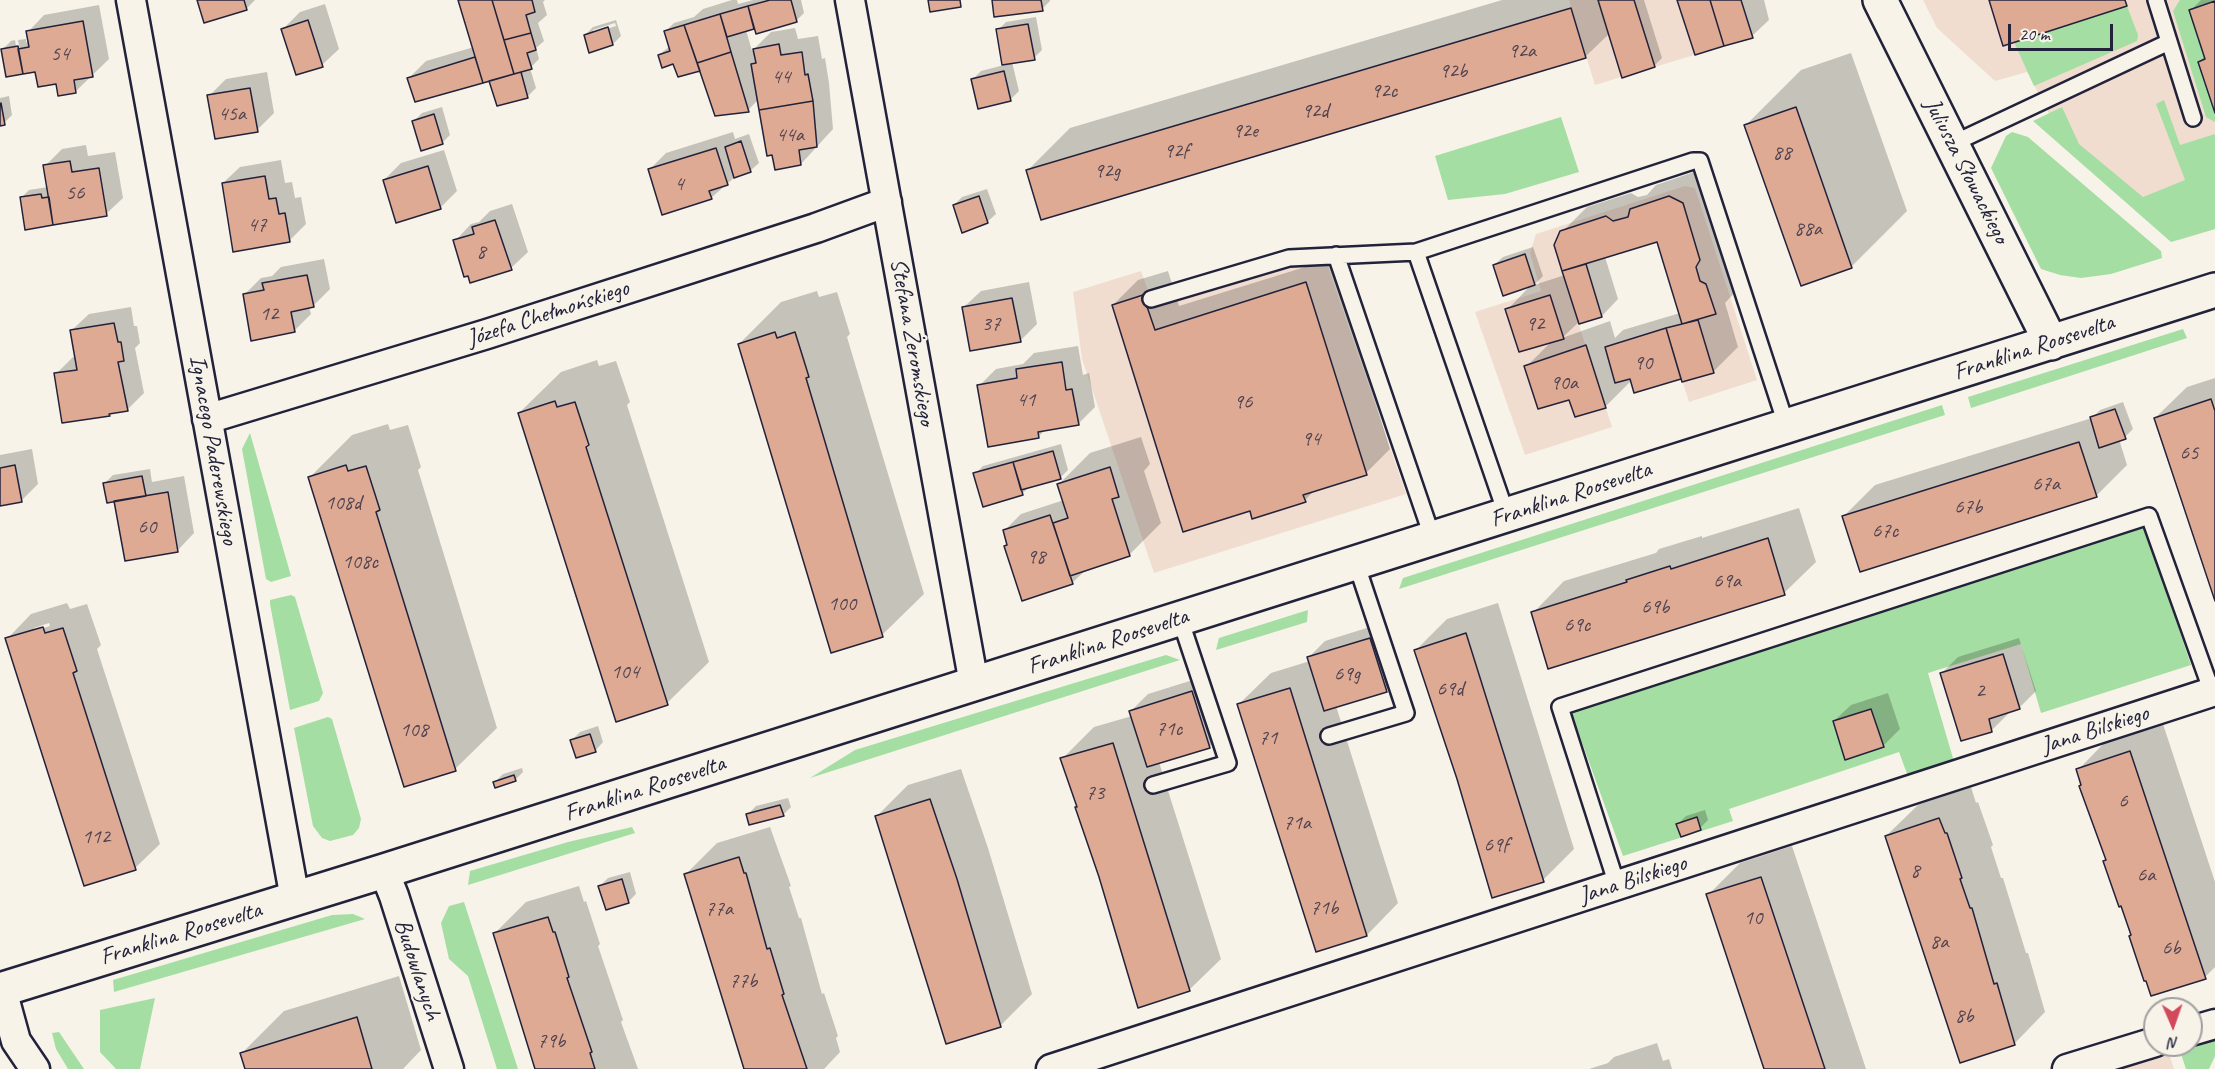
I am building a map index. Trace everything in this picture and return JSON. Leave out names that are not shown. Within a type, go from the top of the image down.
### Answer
[{"type":"street","name":"Ignacego Paderewskiego","points":[[131,0],[295,899]]},
{"type":"street","name":"Stefana Żeromskiego","points":[[850,0],[974,684]]},
{"type":"street","name":"Juliusza Słowackiego","points":[[1880,0],[2051,343]]},
{"type":"street","name":"Józefa Chełmońskiego","points":[[207,419],[487,334],[816,228],[887,202]]},
{"type":"street","name":"Franklina Roosevelta","points":[[1,990],[384,872],[2215,290]]},
{"type":"street","name":"Jana Bilskiego","points":[[1051,1069],[2213,692]]},
{"type":"street","name":"Budowlanych","points":[[384,872],[394,896],[449,1069]]},
{"type":"street","points":[[1,990],[16,1041],[34,1069]]},
{"type":"street","points":[[2067,1069],[2143,1046]]},
{"type":"lane","points":[[2156,0],[2193,118]]},
{"type":"lane","points":[[1952,144],[2169,42]]},
{"type":"lane","points":[[1151,299],[1289,258],[1416,252],[1693,161],[1700,161],[1787,427]]},
{"type":"lane","points":[[1416,252],[1506,516]]},
{"type":"lane","points":[[1336,255],[1433,539]]},
{"type":"lane","points":[[1617,885],[1560,707],[2149,516],[2213,692]]},
{"type":"lane","points":[[1329,736],[1406,713],[1356,563]]},
{"type":"lane","points":[[1153,785],[1228,763],[1180,619]]},
{"type":"shaded area","points":[[1569,0],[1710,0],[1724,46],[1595,85]]},
{"type":"shaded area","points":[[1923,0],[2215,0],[2215,229],[2179,240],[2062,138],[2027,72],[1995,81],[1937,28]]},
{"type":"shaded area","points":[[1685,186],[1695,188],[1757,380],[1689,402],[1666,328],[1682,324],[1657,243],[1586,264],[1602,317],[1579,325],[1612,427],[1525,455],[1475,312],[1541,291],[1530,253],[1536,234]]},
{"type":"shaded area","points":[[1327,264],[1406,494],[1154,573],[1082,359],[1073,292],[1141,271],[1153,305],[1289,265]]},
{"type":"shaded area","points":[[2143,1052],[2143,1057],[2170,1057],[2174,1069],[2083,1069]]},
{"type":"green space","points":[[2180,0],[2215,0],[2189,10],[2205,59],[2198,62],[2215,113],[2215,122],[2206,117],[2173,11]]},
{"type":"green space","points":[[2127,6],[2138,35],[2137,41],[2034,86],[2014,42]]},
{"type":"green space","points":[[2164,100],[2180,145],[2215,134],[2215,229],[2171,242],[2033,121],[2062,107],[2079,144],[2143,197],[2185,180],[2156,104]]},
{"type":"green space","points":[[1561,117],[1579,172],[1505,194],[1448,200],[1435,156]]},
{"type":"green space","points":[[2012,132],[2028,137],[2161,251],[2162,258],[2111,274],[2081,278],[2041,269],[1991,168],[2006,136]]},
{"type":"green space","points":[[2183,329],[2187,338],[1971,408],[1968,397]]},
{"type":"green space","points":[[1942,405],[1945,415],[1399,589],[1403,578]]},
{"type":"green space","points":[[250,433],[291,576],[271,582],[266,579],[242,449]]},
{"type":"green space","points":[[2144,526],[2191,665],[2041,713],[2021,644],[1928,673],[1955,765],[1909,779],[1899,752],[1729,809],[1733,821],[1623,856],[1571,712]]},
{"type":"green space","points":[[291,595],[295,597],[323,693],[319,701],[290,710],[270,600]]},
{"type":"green space","points":[[1308,610],[1307,622],[1216,650],[1219,638]]},
{"type":"green space","points":[[1166,655],[1180,660],[810,778],[855,750]]},
{"type":"green space","points":[[328,717],[332,719],[361,819],[359,828],[353,835],[330,841],[322,838],[313,826],[294,728]]},
{"type":"green space","points":[[632,827],[635,833],[468,885],[470,871],[568,842]]},
{"type":"green space","points":[[464,902],[518,1069],[497,1069],[468,976],[449,959],[441,923],[449,906]]},
{"type":"green space","points":[[353,914],[365,919],[114,992],[113,980],[332,915]]},
{"type":"green space","points":[[155,998],[140,1069],[116,1069],[100,1052],[100,1010]]},
{"type":"green space","points":[[59,1032],[84,1069],[68,1069],[56,1049],[52,1033]]},
{"type":"green space","points":[[2215,1039],[2215,1056],[2209,1069],[2186,1069],[2182,1057],[2203,1057],[2203,1042]]},
{"type":"building","points":[[197,0],[244,0],[247,10],[204,23]]},
{"type":"building","points":[[458,0],[492,0],[514,74],[483,83]]},
{"type":"building","points":[[492,0],[532,0],[535,12],[526,15],[531,33],[504,40]]},
{"type":"building","points":[[770,0],[791,0],[797,22],[756,34],[748,6]]},
{"type":"building","points":[[928,0],[960,0],[961,7],[930,12]]},
{"type":"building","points":[[992,0],[1041,0],[1043,11],[994,17]]},
{"type":"building","points":[[1598,0],[1634,0],[1655,67],[1622,78]]},
{"type":"building","points":[[1677,0],[1710,0],[1724,46],[1695,55]]},
{"type":"building","points":[[1710,0],[1741,0],[1753,38],[1724,46]]},
{"type":"building","points":[[1989,0],[2125,0],[2127,6],[2003,46]]},
{"type":"building","points":[[2215,1],[2215,113],[2198,62],[2205,59],[2189,10]]},
{"type":"building","points":[[748,6],[754,29],[727,37],[720,14]]},
{"type":"building","points":[[1571,8],[1586,58],[1041,220],[1026,170]]},
{"type":"building","points":[[720,14],[731,52],[697,63],[684,25]]},
{"type":"building","points":[[308,20],[323,67],[296,75],[281,29]]},
{"type":"building","points":[[83,21],[93,77],[74,80],[76,93],[58,96],[56,84],[38,87],[35,72],[23,74],[18,49],[29,47],[26,31]]},
{"type":"building","points":[[1028,24],[1035,60],[1002,65],[996,29]]},
{"type":"building","points":[[684,25],[700,71],[678,77],[673,64],[662,68],[658,55],[670,51],[664,31]]},
{"type":"building","points":[[608,27],[613,45],[589,53],[584,35]]},
{"type":"building","points":[[531,33],[536,50],[527,53],[532,69],[514,74],[504,40]]},
{"type":"building","points":[[779,44],[781,55],[802,52],[805,75],[808,74],[813,101],[759,110],[751,64],[756,63],[753,49]]},
{"type":"building","points":[[18,46],[23,74],[6,77],[1,49]]},
{"type":"building","points":[[731,52],[749,112],[715,116],[697,63]]},
{"type":"building","points":[[475,57],[483,83],[415,102],[407,78]]},
{"type":"building","points":[[1004,71],[1011,101],[978,109],[971,79]]},
{"type":"building","points":[[521,72],[528,98],[497,106],[489,81]]},
{"type":"building","points":[[250,88],[258,132],[215,139],[207,95]]},
{"type":"building","points":[[813,101],[817,147],[799,150],[801,165],[775,170],[772,155],[767,156],[759,110]]},
{"type":"building","points":[[0,104],[5,125],[0,126]]},
{"type":"building","points":[[1796,107],[1852,268],[1801,286],[1744,125]]},
{"type":"building","points":[[434,114],[443,144],[421,151],[412,121]]},
{"type":"building","points":[[741,141],[751,172],[734,178],[725,147]]},
{"type":"building","points":[[716,148],[728,185],[709,191],[712,199],[662,215],[648,169]]},
{"type":"building","points":[[70,161],[72,172],[99,168],[107,216],[53,225],[43,165]]},
{"type":"building","points":[[428,166],[441,209],[396,223],[383,180]]},
{"type":"building","points":[[265,176],[269,199],[276,198],[279,214],[285,213],[290,242],[233,252],[222,183]]},
{"type":"building","points":[[41,194],[42,198],[49,197],[53,225],[25,230],[20,197]]},
{"type":"building","points":[[979,196],[988,223],[962,233],[953,205]]},
{"type":"building","points":[[1669,196],[1683,203],[1700,260],[1696,267],[1700,281],[1706,284],[1716,314],[1682,324],[1657,242],[1562,271],[1554,245],[1560,231],[1606,216],[1613,221],[1628,217],[1630,209]]},
{"type":"building","points":[[495,220],[512,270],[470,283],[468,276],[464,277],[453,240],[474,234],[472,227]]},
{"type":"building","points":[[1525,254],[1535,285],[1503,296],[1493,265]]},
{"type":"building","points":[[1586,264],[1602,317],[1579,324],[1562,271]]},
{"type":"building","points":[[307,275],[314,307],[291,312],[295,332],[251,341],[243,294],[264,290],[262,283]]},
{"type":"building","points":[[1306,282],[1367,475],[1303,495],[1306,502],[1252,519],[1250,511],[1183,532],[1112,305],[1143,295],[1155,330]]},
{"type":"building","points":[[1550,295],[1564,339],[1519,352],[1505,309]]},
{"type":"building","points":[[1012,298],[1021,342],[970,351],[962,307]]},
{"type":"building","points":[[1698,320],[1714,373],[1682,382],[1666,328]]},
{"type":"building","points":[[114,323],[118,342],[121,342],[124,361],[118,362],[128,411],[62,423],[54,373],[77,370],[70,330]]},
{"type":"building","points":[[1666,328],[1681,379],[1634,393],[1630,379],[1615,383],[1605,347]]},
{"type":"building","points":[[775,332],[777,338],[795,332],[809,377],[806,378],[883,637],[831,653],[738,344]]},
{"type":"building","points":[[1586,345],[1606,408],[1575,417],[1569,400],[1538,409],[1524,366]]},
{"type":"building","points":[[1062,362],[1066,390],[1072,389],[1079,425],[1038,432],[1039,438],[988,447],[977,385],[1017,378],[1016,369]]},
{"type":"building","points":[[2211,399],[2215,411],[2215,601],[2154,418]]},
{"type":"building","points":[[555,401],[557,407],[575,402],[589,445],[586,447],[668,705],[616,722],[518,413]]},
{"type":"building","points":[[2115,409],[2126,439],[2099,448],[2090,417]]},
{"type":"building","points":[[2079,442],[2097,497],[1860,572],[1842,516]]},
{"type":"building","points":[[1053,451],[1061,479],[1021,490],[1013,462]]},
{"type":"building","points":[[1013,462],[1023,495],[983,507],[973,473]]},
{"type":"building","points":[[15,465],[22,502],[0,506],[0,468]]},
{"type":"building","points":[[346,465],[348,471],[366,466],[380,510],[376,512],[456,771],[404,787],[308,477]]},
{"type":"building","points":[[1110,467],[1119,497],[1112,499],[1130,556],[1070,576],[1053,523],[1068,518],[1057,484]]},
{"type":"building","points":[[142,476],[146,496],[107,503],[103,483]]},
{"type":"building","points":[[168,492],[178,552],[125,561],[114,501]]},
{"type":"building","points":[[1050,515],[1073,584],[1022,601],[1004,546],[1007,545],[1003,530]]},
{"type":"building","points":[[1768,538],[1785,595],[1548,669],[1531,612],[1670,566],[1671,569]]},
{"type":"building","points":[[43,627],[45,633],[63,628],[77,671],[73,673],[136,870],[84,886],[5,638]]},
{"type":"building","points":[[1466,633],[1544,882],[1492,898],[1457,779],[1414,650]]},
{"type":"building","points":[[1370,638],[1387,692],[1324,711],[1307,657]]},
{"type":"building","points":[[2003,654],[2020,709],[1989,719],[1992,732],[1961,741],[1940,673]]},
{"type":"building","points":[[1290,688],[1367,936],[1316,952],[1237,704]]},
{"type":"building","points":[[1192,691],[1210,748],[1147,767],[1129,711]]},
{"type":"building","points":[[1871,709],[1884,747],[1845,760],[1833,721]]},
{"type":"building","points":[[590,734],[596,752],[576,758],[570,740]]},
{"type":"building","points":[[1113,743],[1190,991],[1138,1008],[1060,758]]},
{"type":"building","points":[[2130,751],[2206,979],[2151,996],[2129,936],[2131,935],[2121,906],[2119,907],[2103,861],[2106,860],[2079,786],[2081,785],[2076,769]]},
{"type":"building","points":[[514,775],[516,781],[495,788],[493,782]]},
{"type":"building","points":[[930,799],[957,879],[1001,1027],[946,1044],[875,816]]},
{"type":"building","points":[[780,805],[784,816],[749,825],[746,814]]},
{"type":"building","points":[[1697,817],[1701,830],[1681,837],[1676,824]]},
{"type":"building","points":[[1939,818],[1947,833],[2015,1045],[1960,1063],[1885,836]]},
{"type":"building","points":[[739,857],[807,1069],[744,1069],[684,874]]},
{"type":"building","points":[[1761,877],[1825,1069],[1764,1069],[1706,894]]},
{"type":"building","points":[[622,879],[629,903],[606,910],[598,886]]},
{"type":"building","points":[[548,917],[569,977],[567,978],[592,1052],[590,1053],[595,1069],[535,1069],[493,933]]},
{"type":"building","points":[[357,1017],[372,1069],[245,1069],[240,1053]]}]
